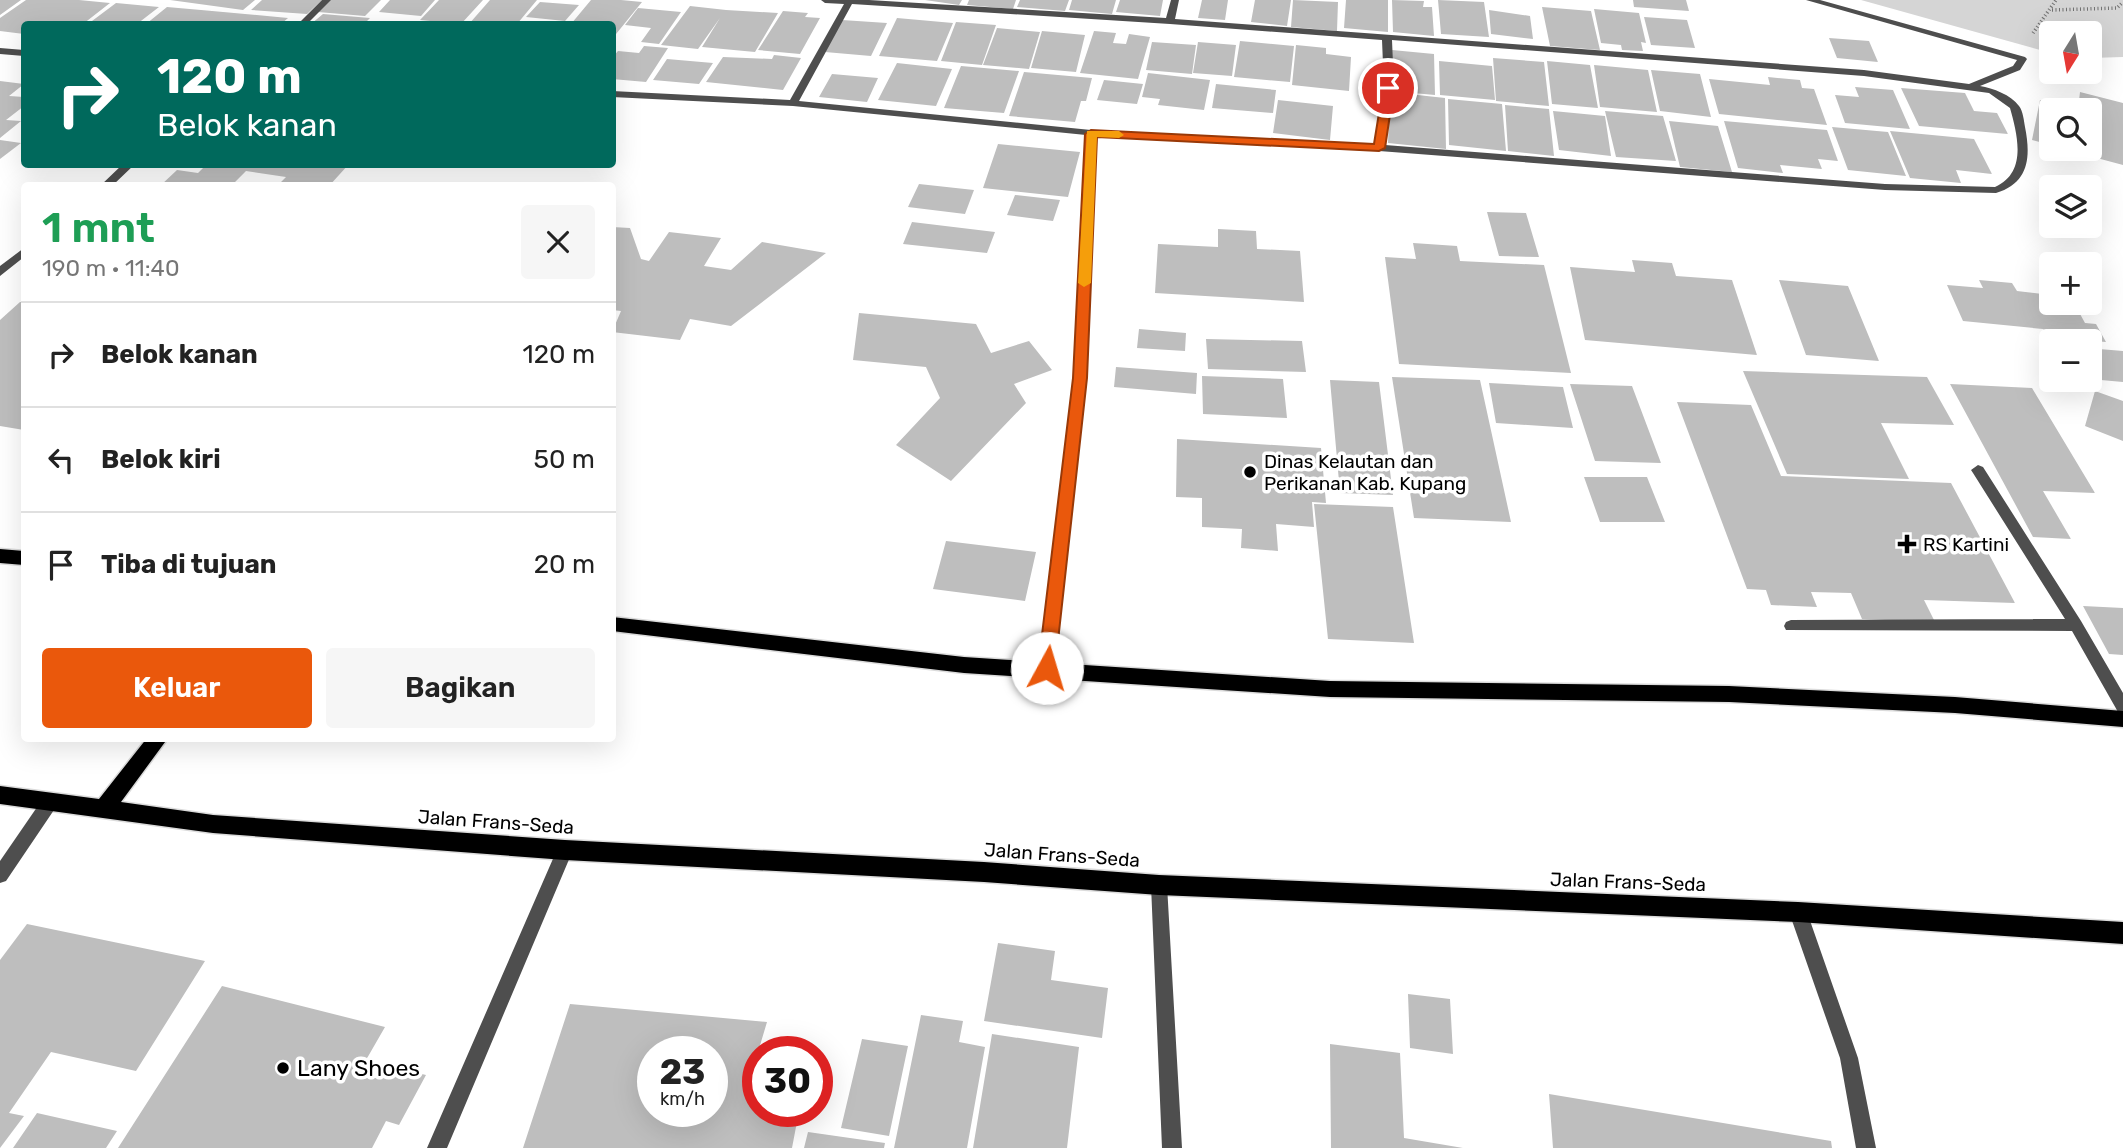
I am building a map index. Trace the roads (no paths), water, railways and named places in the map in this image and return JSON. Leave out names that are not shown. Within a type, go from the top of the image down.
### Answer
[{"type":"main road","points":[[0,556],[21,558]]},
{"type":"main road","points":[[616,624],[964,665],[1047,668],[1330,690],[1558,690],[1729,694],[1955,705],[2123,719]]},
{"type":"main road","points":[[103,810],[156,742]]},
{"type":"main road","name":"Jalan Frans-Seda","points":[[0,796],[212,824],[565,850],[984,872],[1159,885],[1798,912],[2123,933]]},
{"type":"street","points":[[305,21],[327,0]]},
{"type":"street","points":[[616,94],[793,103],[939,116],[1091,134],[1379,148],[1885,187],[1996,190],[2008,187],[2016,179],[2023,164],[2023,135],[2015,107],[1992,92],[1970,87],[1824,70],[1170,21],[825,0]]},
{"type":"street","points":[[1170,21],[1175,0]]},
{"type":"street","points":[[1810,0],[2022,59],[2017,68],[1970,87]]},
{"type":"street","points":[[793,103],[849,2]]},
{"type":"street","points":[[1379,148],[1388,88],[1387,37]]},
{"type":"street","points":[[0,51],[21,53]]},
{"type":"street","points":[[1047,668],[1080,378],[1091,134]]},
{"type":"street","points":[[109,182],[125,168]]},
{"type":"street","points":[[0,272],[21,254]]},
{"type":"street","points":[[1978,470],[2077,625],[2123,708]]},
{"type":"street","points":[[1791,626],[2077,625]]},
{"type":"street","points":[[0,875],[50,802]]},
{"type":"street","points":[[436,1148],[565,850]]},
{"type":"street","points":[[1159,885],[1172,1148]]},
{"type":"street","points":[[1798,912],[1849,1058],[1866,1148]]},
{"type":"place","name":"Dinas Kelautan dan Perikanan Kab. Kupang","points":[[1250,472]]},
{"type":"place","name":"RS Kartini","points":[[1907,544]]},
{"type":"place","name":"Lany Shoes","points":[[283,1068]]}]
